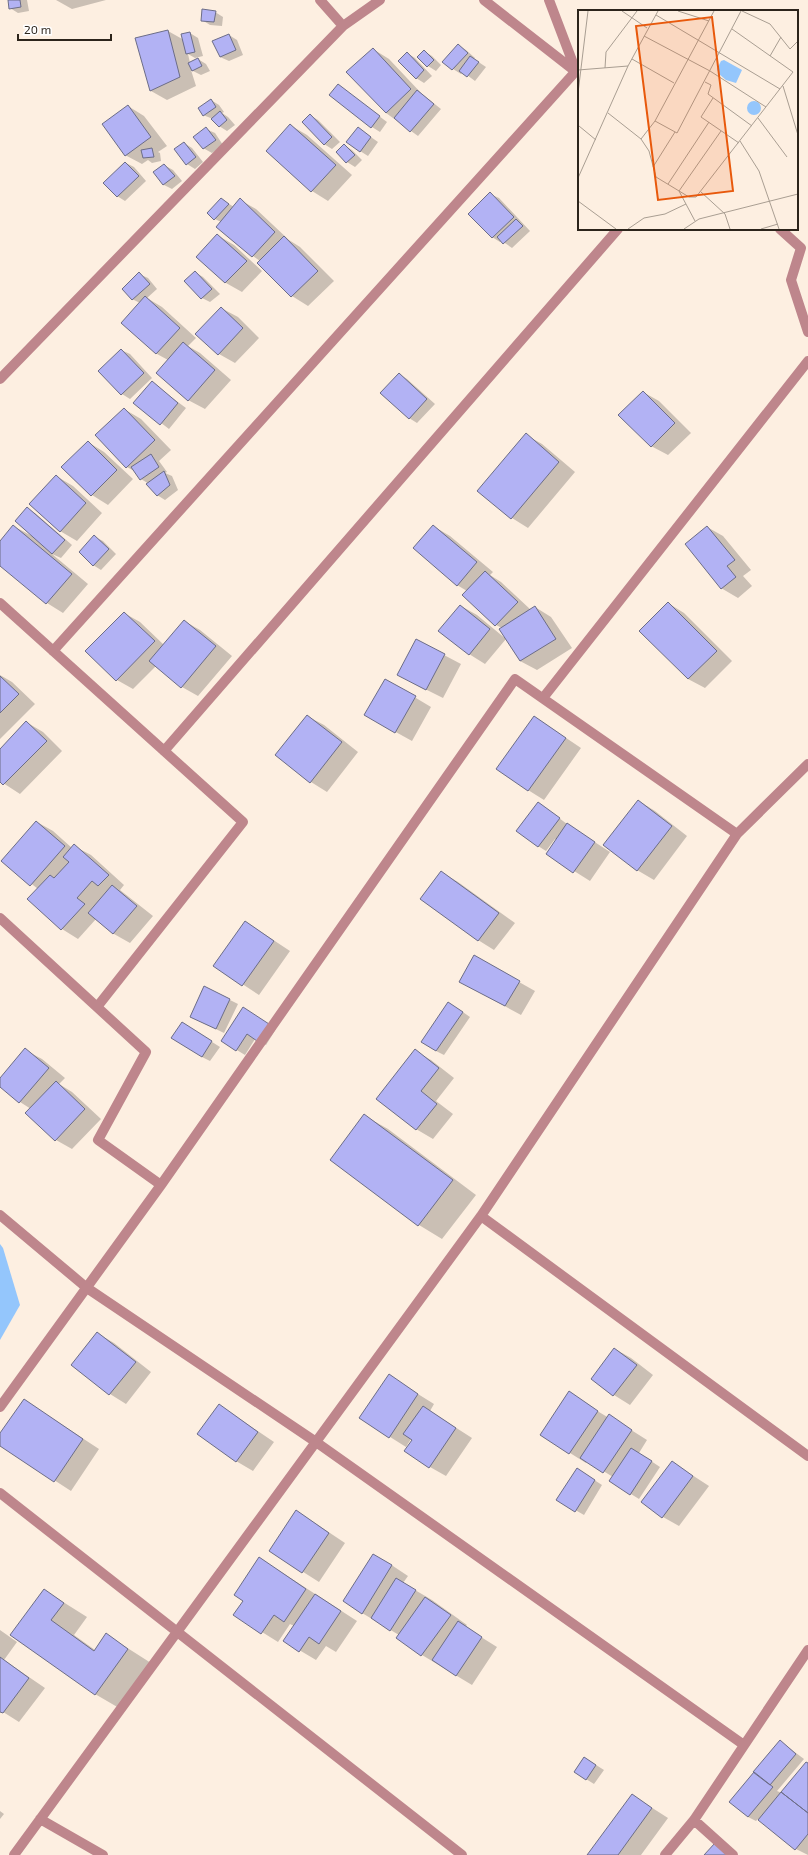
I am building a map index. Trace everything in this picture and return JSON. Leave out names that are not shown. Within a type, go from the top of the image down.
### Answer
[{"type":"street","points":[[320,0],[343,26]]},
{"type":"street","points":[[0,379],[343,26],[380,0]]},
{"type":"street","points":[[484,0],[577,73]]},
{"type":"street","points":[[548,0],[577,73]]},
{"type":"street","points":[[53,651],[577,73]]},
{"type":"street","points":[[164,751],[617,230]]},
{"type":"street","points":[[781,230],[801,248],[791,280],[808,332]]},
{"type":"street","points":[[542,698],[808,361]]},
{"type":"street","points":[[0,603],[243,822],[97,1007]]},
{"type":"street","points":[[0,1407],[161,1185],[515,679],[737,834]]},
{"type":"street","points":[[14,1855],[481,1216],[737,834],[808,764]]},
{"type":"street","points":[[0,918],[146,1052],[98,1140],[161,1185]]},
{"type":"street","points":[[0,1215],[87,1288],[316,1442],[744,1745]]},
{"type":"street","points":[[481,1216],[808,1456]]},
{"type":"street","points":[[0,1493],[462,1855]]},
{"type":"street","points":[[665,1855],[694,1820],[808,1650]]},
{"type":"street","points":[[40,1819],[103,1855]]},
{"type":"street","points":[[694,1820],[733,1855]]},
{"type":"water","points":[[0,1244],[3,1248],[20,1305],[0,1340]]},
{"type":"building","points":[[8,0],[20,0],[21,7],[9,9]]},
{"type":"building","points":[[202,9],[216,11],[214,22],[201,21]]},
{"type":"building","points":[[168,30],[180,77],[150,91],[135,38]]},
{"type":"building","points":[[190,32],[195,52],[186,54],[181,34]]},
{"type":"building","points":[[229,34],[236,50],[220,57],[212,41]]},
{"type":"building","points":[[458,44],[468,53],[452,70],[442,62]]},
{"type":"building","points":[[373,48],[411,89],[386,113],[346,72]]},
{"type":"building","points":[[424,50],[434,60],[427,67],[417,57]]},
{"type":"building","points":[[407,52],[424,70],[416,79],[398,61]]},
{"type":"building","points":[[470,56],[479,62],[467,77],[459,71]]},
{"type":"building","points":[[198,58],[202,66],[192,71],[188,63]]},
{"type":"building","points":[[338,84],[380,116],[371,128],[329,95]]},
{"type":"building","points":[[417,90],[434,104],[410,132],[394,118]]},
{"type":"building","points":[[211,99],[216,107],[203,116],[198,108]]},
{"type":"building","points":[[128,105],[151,137],[125,156],[102,124]]},
{"type":"building","points":[[220,111],[227,120],[219,127],[211,119]]},
{"type":"building","points":[[310,114],[332,137],[324,145],[302,122]]},
{"type":"building","points":[[290,124],[336,165],[311,192],[266,151]]},
{"type":"building","points":[[206,127],[216,140],[203,149],[193,137]]},
{"type":"building","points":[[358,127],[371,137],[360,152],[346,142]]},
{"type":"building","points":[[184,142],[196,157],[186,165],[174,149]]},
{"type":"building","points":[[344,144],[355,155],[346,163],[336,152]]},
{"type":"building","points":[[152,148],[154,157],[143,158],[141,150]]},
{"type":"building","points":[[125,162],[139,176],[117,197],[103,183]]},
{"type":"building","points":[[164,164],[175,176],[163,185],[153,172]]},
{"type":"building","points":[[490,192],[514,217],[492,238],[468,214]]},
{"type":"building","points":[[221,198],[229,204],[214,220],[207,213]]},
{"type":"building","points":[[240,198],[275,232],[252,257],[216,227]]},
{"type":"building","points":[[516,219],[523,226],[503,244],[497,237]]},
{"type":"building","points":[[217,234],[247,261],[225,283],[196,257]]},
{"type":"building","points":[[284,236],[318,271],[291,297],[257,263]]},
{"type":"building","points":[[195,271],[212,289],[201,299],[184,281]]},
{"type":"building","points":[[139,272],[150,284],[132,300],[122,289]]},
{"type":"building","points":[[145,296],[180,328],[156,354],[121,323]]},
{"type":"building","points":[[221,307],[243,328],[218,355],[195,334]]},
{"type":"building","points":[[183,342],[215,370],[188,401],[156,373]]},
{"type":"building","points":[[121,349],[144,373],[121,395],[98,371]]},
{"type":"building","points":[[399,373],[427,399],[409,419],[380,393]]},
{"type":"building","points":[[152,381],[178,403],[160,425],[133,403]]},
{"type":"building","points":[[643,391],[675,423],[651,447],[618,415]]},
{"type":"building","points":[[124,408],[155,440],[126,468],[95,435]]},
{"type":"building","points":[[526,433],[559,462],[511,519],[477,491]]},
{"type":"building","points":[[88,441],[117,470],[91,496],[61,467]]},
{"type":"building","points":[[151,454],[159,467],[140,480],[131,467]]},
{"type":"building","points":[[164,471],[170,485],[157,496],[146,484]]},
{"type":"building","points":[[56,475],[86,503],[60,532],[29,504]]},
{"type":"building","points":[[27,507],[65,540],[52,554],[15,521]]},
{"type":"building","points":[[13,525],[72,574],[46,604],[0,566],[0,541]]},
{"type":"building","points":[[433,525],[477,562],[457,586],[413,548]]},
{"type":"building","points":[[707,526],[735,560],[727,566],[736,577],[721,589],[685,544]]},
{"type":"building","points":[[94,535],[109,549],[93,566],[79,552]]},
{"type":"building","points":[[485,571],[518,602],[495,626],[462,595]]},
{"type":"building","points":[[668,602],[717,651],[688,679],[639,631]]},
{"type":"building","points":[[460,605],[490,629],[469,655],[438,631]]},
{"type":"building","points":[[535,606],[556,639],[520,661],[499,629]]},
{"type":"building","points":[[124,612],[155,641],[116,681],[85,651]]},
{"type":"building","points":[[184,620],[216,646],[181,688],[149,661]]},
{"type":"building","points":[[416,639],[445,654],[426,690],[397,675]]},
{"type":"building","points":[[0,676],[19,694],[0,713]]},
{"type":"building","points":[[385,679],[416,696],[395,733],[364,715]]},
{"type":"building","points":[[307,715],[342,742],[310,783],[275,755]]},
{"type":"building","points":[[534,716],[566,738],[528,791],[496,769]]},
{"type":"building","points":[[26,721],[47,741],[3,785],[0,782],[0,749]]},
{"type":"building","points":[[638,800],[672,826],[637,871],[603,845]]},
{"type":"building","points":[[538,802],[560,818],[538,847],[516,831]]},
{"type":"building","points":[[36,821],[65,846],[30,886],[1,861]]},
{"type":"building","points":[[567,823],[595,842],[573,873],[546,854]]},
{"type":"building","points":[[74,844],[109,875],[98,886],[92,881],[77,898],[85,904],[61,930],[27,899],[50,875],[54,878],[69,862],[63,857]]},
{"type":"building","points":[[441,871],[499,913],[478,941],[420,899]]},
{"type":"building","points":[[112,885],[137,906],[113,934],[88,913]]},
{"type":"building","points":[[245,921],[274,941],[242,986],[213,966]]},
{"type":"building","points":[[474,955],[520,981],[505,1006],[459,982]]},
{"type":"building","points":[[204,986],[230,999],[216,1029],[190,1017]]},
{"type":"building","points":[[448,1002],[463,1012],[436,1051],[421,1042]]},
{"type":"building","points":[[243,1007],[269,1024],[257,1041],[247,1034],[236,1051],[221,1041]]},
{"type":"building","points":[[182,1022],[212,1041],[202,1057],[171,1038]]},
{"type":"building","points":[[25,1048],[49,1068],[19,1103],[0,1087],[0,1078]]},
{"type":"building","points":[[415,1049],[439,1068],[421,1091],[437,1104],[416,1130],[376,1099]]},
{"type":"building","points":[[56,1081],[85,1109],[55,1141],[25,1113]]},
{"type":"building","points":[[364,1114],[453,1180],[418,1226],[330,1160]]},
{"type":"building","points":[[97,1332],[136,1362],[109,1395],[71,1365]]},
{"type":"building","points":[[614,1348],[637,1365],[613,1396],[591,1379]]},
{"type":"building","points":[[389,1374],[418,1394],[389,1438],[359,1418]]},
{"type":"building","points":[[569,1391],[598,1411],[569,1454],[540,1435]]},
{"type":"building","points":[[24,1399],[83,1439],[54,1482],[0,1446],[0,1433]]},
{"type":"building","points":[[219,1404],[258,1432],[236,1462],[197,1434]]},
{"type":"building","points":[[423,1406],[456,1428],[429,1468],[404,1451],[412,1440],[403,1434]]},
{"type":"building","points":[[609,1414],[632,1430],[603,1473],[580,1458]]},
{"type":"building","points":[[631,1448],[652,1461],[630,1495],[609,1481]]},
{"type":"building","points":[[672,1461],[693,1476],[662,1518],[641,1502]]},
{"type":"building","points":[[577,1468],[595,1480],[575,1512],[556,1500]]},
{"type":"building","points":[[296,1510],[329,1533],[302,1573],[269,1551]]},
{"type":"building","points":[[373,1554],[392,1565],[362,1614],[343,1601]]},
{"type":"building","points":[[259,1557],[306,1589],[284,1622],[274,1615],[261,1634],[233,1615],[243,1601],[234,1595]]},
{"type":"building","points":[[396,1578],[416,1590],[390,1631],[371,1618]]},
{"type":"building","points":[[44,1589],[64,1603],[51,1620],[94,1651],[106,1633],[128,1649],[95,1695],[10,1635]]},
{"type":"building","points":[[315,1594],[341,1611],[319,1644],[309,1637],[299,1652],[283,1641]]},
{"type":"building","points":[[425,1597],[451,1615],[421,1656],[396,1638]]},
{"type":"building","points":[[458,1621],[482,1637],[456,1676],[432,1660]]},
{"type":"building","points":[[0,1657],[29,1678],[3,1713],[0,1712]]},
{"type":"building","points":[[780,1740],[796,1754],[770,1785],[753,1772]]},
{"type":"building","points":[[584,1757],[596,1765],[586,1780],[574,1772]]},
{"type":"building","points":[[806,1762],[808,1763],[808,1813],[781,1792]]},
{"type":"building","points":[[754,1772],[773,1787],[748,1817],[729,1802]]},
{"type":"building","points":[[781,1792],[808,1813],[808,1834],[795,1850],[758,1820]]},
{"type":"building","points":[[632,1794],[652,1808],[618,1855],[587,1855]]},
{"type":"building","points":[[715,1843],[728,1855],[704,1855]]}]
